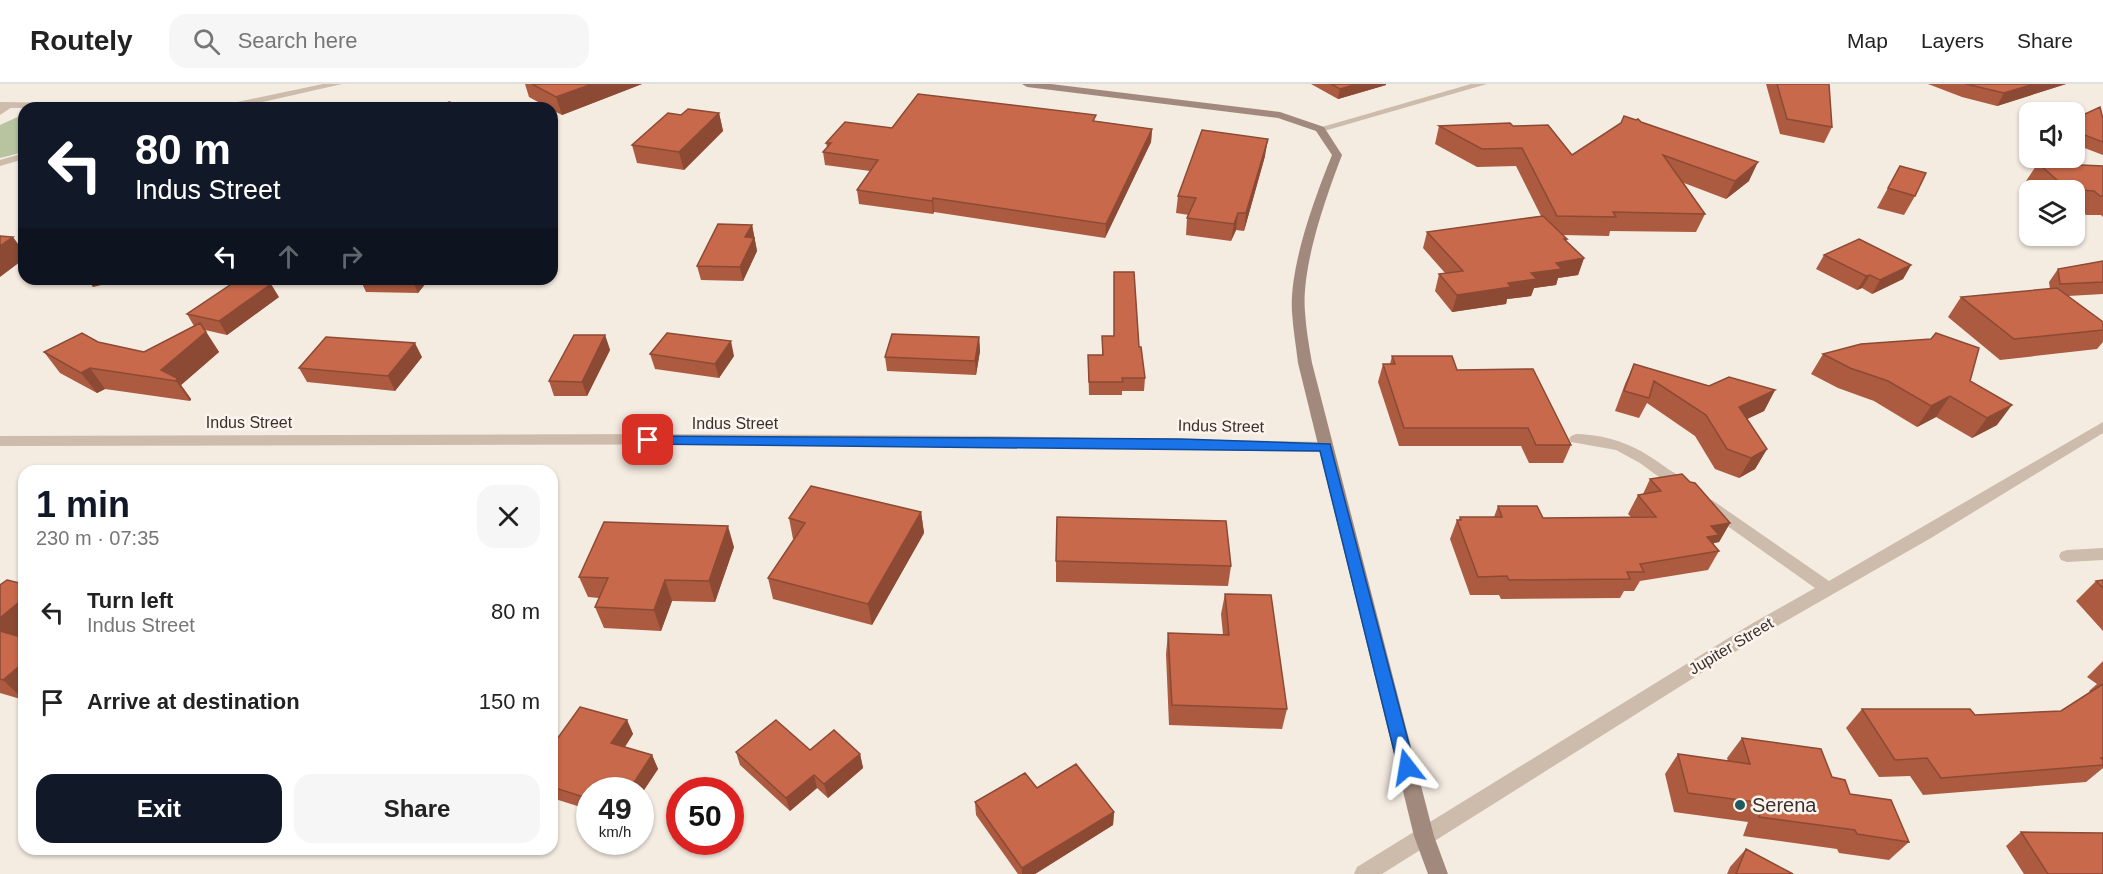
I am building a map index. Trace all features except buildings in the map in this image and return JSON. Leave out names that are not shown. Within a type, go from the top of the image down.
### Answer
[{"type":"main road","points":[[1027,84],[1280,115],[1320,129],[1337,155],[1318,205],[1300,283],[1298,311],[1305,363],[1424,836],[1438,874]]},
{"type":"street","points":[[252,102],[337,84]]},
{"type":"street","points":[[1320,129],[1482,84]]},
{"type":"street","points":[[0,112],[5,105]]},
{"type":"street","points":[[0,163],[18,158]]},
{"type":"street","name":"Jupiter Street","points":[[1364,874],[1759,628],[1925,534],[2103,427]]},
{"type":"street","name":"Indus Street","points":[[0,441],[448,439],[1181,443],[1325,447]]},
{"type":"street","points":[[1576,439],[1612,440],[1629,448],[1828,589]]},
{"type":"street","points":[[2067,556],[2103,554]]},
{"type":"green space","points":[[18,117],[18,154],[0,158],[0,125]]},
{"type":"place","name":"Serena","points":[[1740,805]]},
{"type":"route","points":[[648,440],[1181,443],[1325,447],[1407,767]]}]
